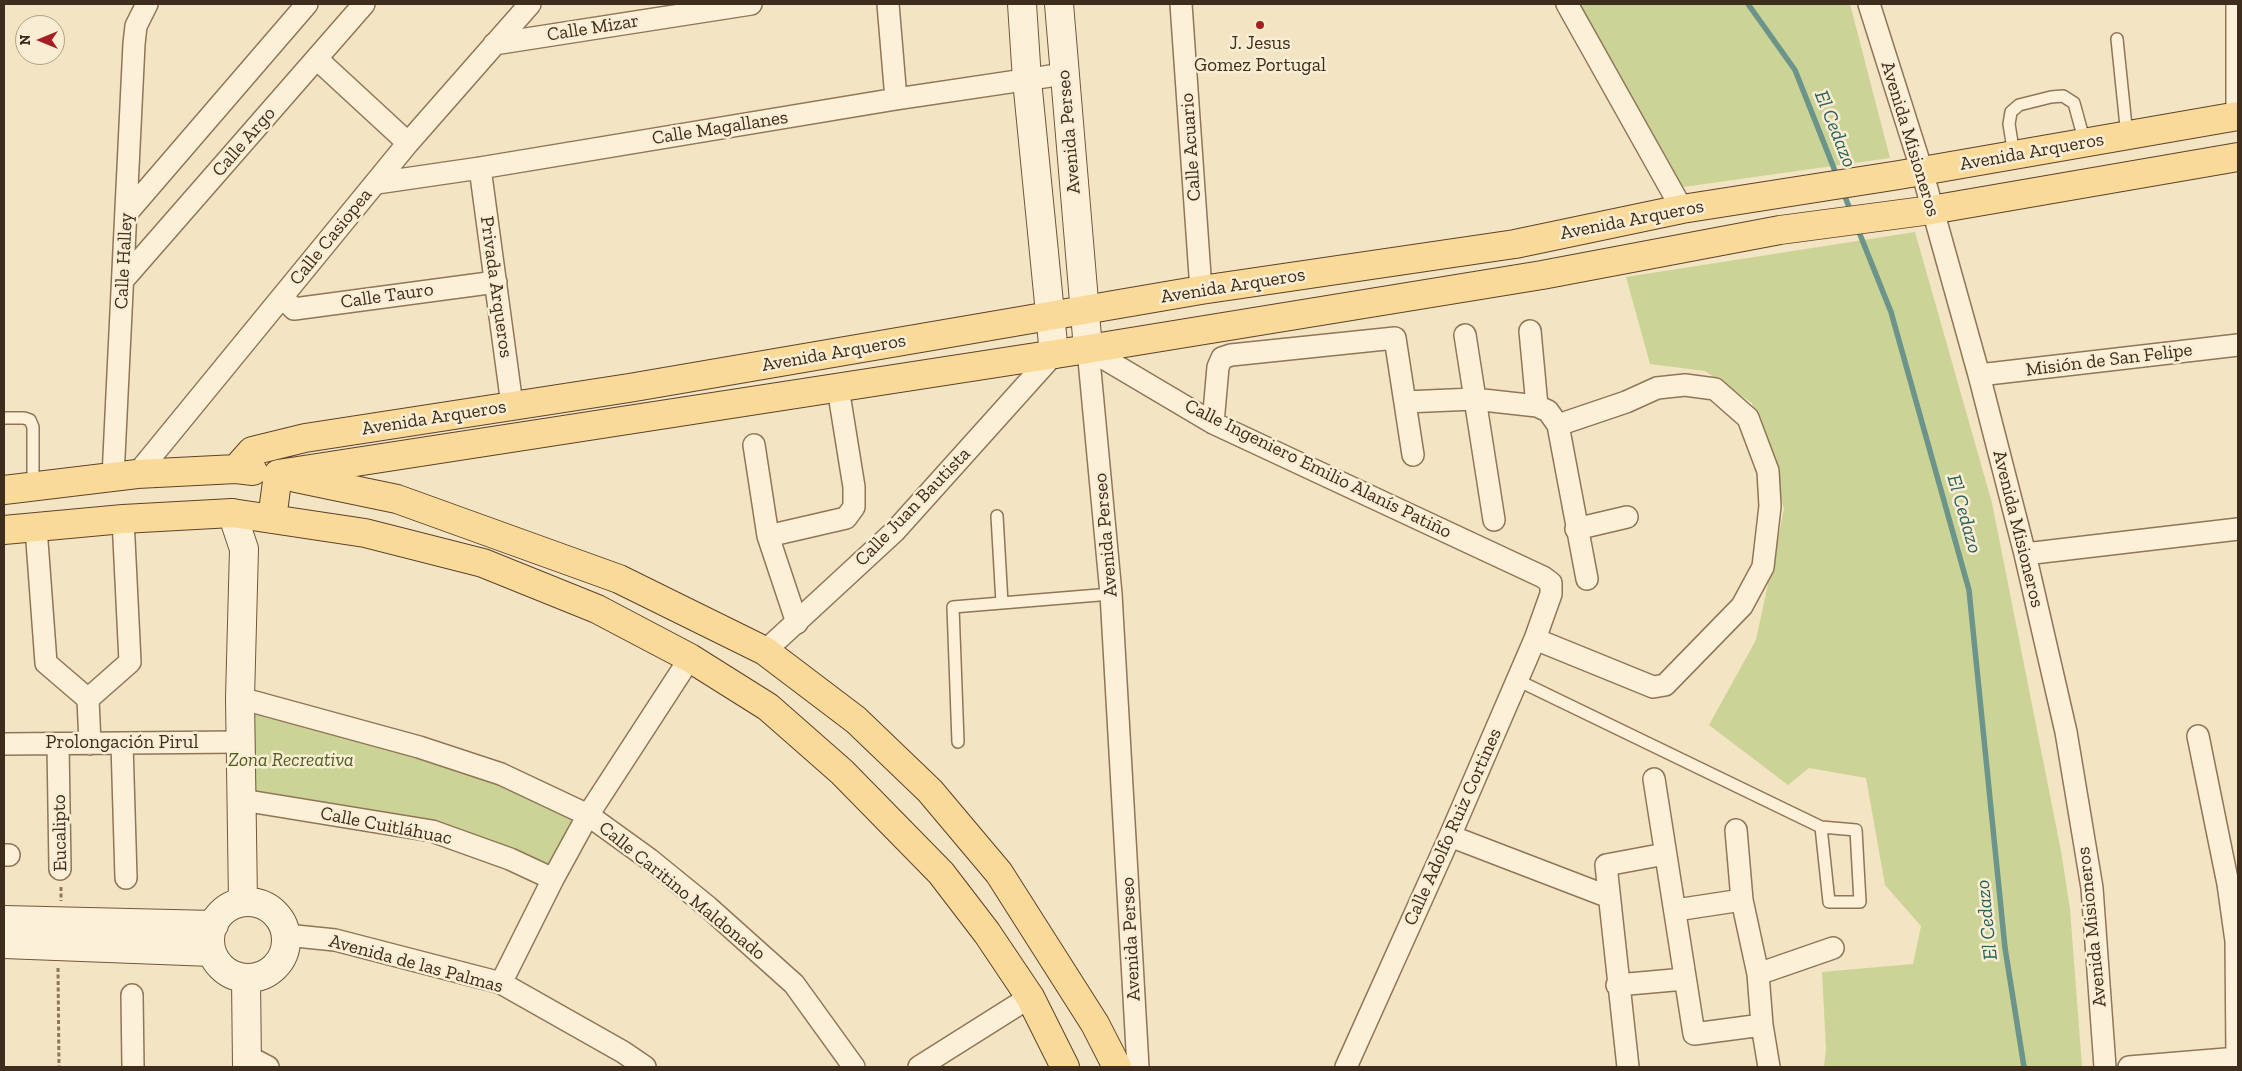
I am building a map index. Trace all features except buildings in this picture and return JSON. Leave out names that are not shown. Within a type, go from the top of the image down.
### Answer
[{"type":"main road","name":"Avenida Arqueros","points":[[236,469],[252,451],[268,445],[629,388],[1201,290],[1515,244],[1682,209],[1911,173],[2238,116]]},
{"type":"main road","name":"Avenida Arqueros","points":[[278,474],[1088,349],[1542,275],[1780,230],[1920,211],[2238,157]]},
{"type":"main road","points":[[232,513],[236,469]]},
{"type":"main road","points":[[4,490],[125,476],[236,469],[278,474],[397,499],[619,580],[764,651],[856,720],[943,806],[999,873],[1096,1024],[1117,1067]]},
{"type":"main road","points":[[272,518],[278,474]]},
{"type":"main road","points":[[4,530],[123,519],[232,513],[272,518],[365,533],[482,563],[597,609],[690,658],[768,707],[842,772],[941,872],[987,933],[1030,997],[1065,1067]]},
{"type":"street","name":"Calle Halley","points":[[125,476],[123,280],[134,44],[136,26],[147,4]]},
{"type":"street","points":[[127,213],[307,4]]},
{"type":"street","name":"Calle Argo","points":[[123,280],[364,4]]},
{"type":"street","name":"Calle Casiopea","points":[[125,476],[282,297],[408,143],[530,4]]},
{"type":"street","name":"Calle Mizar","points":[[494,44],[751,4]]},
{"type":"street","points":[[888,4],[896,99]]},
{"type":"street","name":"Avenida Perseo","points":[[1022,4],[1027,80],[1054,354]]},
{"type":"street","name":"Avenida Perseo","points":[[1059,4],[1084,311],[1112,594],[1138,1067]]},
{"type":"street","name":"Calle Acuario","points":[[1181,4],[1201,290]]},
{"type":"street","points":[[1567,4],[1682,209]]},
{"type":"street","name":"Avenida Misioneros","points":[[1869,4],[1920,211],[1979,375],[2025,554],[2066,732],[2092,888],[2105,1067]]},
{"type":"street","points":[[2237,4],[2238,116]]},
{"type":"street","points":[[317,59],[408,143]]},
{"type":"street","name":"Calle Magallanes","points":[[377,182],[480,168],[896,99],[1064,74]]},
{"type":"street","name":"Privada Arqueros","points":[[480,168],[512,405]]},
{"type":"street","name":"Calle Tauro","points":[[282,297],[294,309],[496,282]]},
{"type":"street","points":[[1530,331],[1537,406]]},
{"type":"street","points":[[1465,335],[1494,520]]},
{"type":"street","points":[[1213,423],[1218,367],[1222,358],[1230,355],[1395,338],[1413,455]]},
{"type":"street","name":"Misión de San Felipe","points":[[1979,375],[2238,345]]},
{"type":"street","name":"Calle Ingeniero Emilio Alanís Patiño","points":[[1088,349],[1213,423],[1543,577],[1551,583]]},
{"type":"street","name":"Calle Juan Bautista","points":[[764,651],[797,623],[895,531],[1054,354]]},
{"type":"street","points":[[1535,639],[1653,687],[1666,685],[1742,606],[1763,567],[1770,506],[1768,471],[1748,418],[1715,389],[1684,384],[1657,388],[1626,402],[1558,425]]},
{"type":"street","points":[[768,536],[846,518],[854,507],[854,487],[838,388]]},
{"type":"street","points":[[1405,402],[1474,399],[1537,406],[1548,411],[1558,425],[1576,529],[1587,579]]},
{"type":"street","points":[[754,445],[768,536],[797,623]]},
{"type":"street","points":[[232,513],[244,549],[240,698],[243,902]]},
{"type":"street","points":[[1576,529],[1627,517]]},
{"type":"street","points":[[244,549],[272,518]]},
{"type":"street","points":[[88,699],[130,662],[123,519]]},
{"type":"street","points":[[36,528],[46,663],[88,699],[90,744]]},
{"type":"street","points":[[2025,554],[2238,529]]},
{"type":"street","name":"Calle Adolfo Ruiz Cortines","points":[[1346,1067],[1450,836],[1535,639],[1551,594],[1551,583]]},
{"type":"street","points":[[501,983],[553,879],[588,815],[690,658]]},
{"type":"street","name":"Calle Caritino Maldonado","points":[[240,698],[419,747],[492,771],[588,815],[649,859],[701,901],[794,984],[854,1067]]},
{"type":"street","points":[[2129,1067],[2238,1058],[2236,941],[2228,884],[2198,736]]},
{"type":"street","name":"Prolongación Pirul","points":[[4,744],[241,742]]},
{"type":"street","name":"Eucalipto","points":[[58,744],[60,869]]},
{"type":"street","points":[[122,744],[126,878]]},
{"type":"street","points":[[1654,779],[1694,1034],[1762,1026]]},
{"type":"street","name":"Calle Cuitláhuac","points":[[242,800],[432,831],[510,859],[553,879]]},
{"type":"street","points":[[1736,830],[1742,900],[1758,974],[1762,1026],[1770,1067]]},
{"type":"street","points":[[1450,836],[1609,897]]},
{"type":"street","points":[[1628,1067],[1617,984],[1606,865],[1665,854]]},
{"type":"street","points":[[1676,910],[1742,900]]},
{"type":"street","points":[[243,902],[258,903],[267,907],[277,915],[286,936],[286,947],[281,960],[271,971],[259,977],[246,978],[233,975],[222,967],[212,952],[210,938],[214,925],[221,914],[232,906],[243,902]]},
{"type":"street","points":[[4,920],[214,925]]},
{"type":"street","name":"Avenida de las Palmas","points":[[286,936],[335,940],[501,983],[623,1052],[645,1067]]},
{"type":"street","points":[[4,944],[212,952]]},
{"type":"street","points":[[1758,974],[1833,948]]},
{"type":"street","points":[[246,978],[254,1063]]},
{"type":"street","points":[[1617,984],[1685,979]]},
{"type":"street","points":[[132,995],[133,1067]]},
{"type":"street","points":[[919,1067],[1030,997]]},
{"type":"lane","points":[[2117,39],[2127,136]]},
{"type":"lane","points":[[2014,155],[2009,124],[2011,112],[2019,105],[2051,97],[2063,96],[2074,103],[2085,143]]},
{"type":"lane","points":[[4,418],[24,418],[30,420],[33,427],[33,486]]},
{"type":"lane","points":[[997,516],[1002,603]]},
{"type":"lane","points":[[958,742],[953,607],[1112,594]]},
{"type":"lane","points":[[1517,680],[1820,827],[1856,830],[1860,902],[1829,902],[1820,827]]},
{"type":"path","name":"Eucalipto","points":[[60,869],[62,922]]},
{"type":"path","points":[[58,992],[59,1067]]},
{"type":"green space","points":[[1579,4],[1850,4],[1890,158],[1683,187]]},
{"type":"green space","points":[[1915,232],[1992,503],[2061,851],[2070,909],[2082,1067],[1824,1067],[1826,1049],[1822,972],[1913,964],[1921,926],[1885,885],[1866,778],[1809,768],[1788,785],[1709,725],[1756,640],[1784,509],[1752,403],[1705,371],[1650,364],[1626,277]]},
{"type":"green space","name":"Zona Recreativa","points":[[240,698],[419,747],[588,815],[553,879],[510,859],[242,800]]},
{"type":"waterway","name":"El Cedazo","points":[[1748,4],[1795,70],[1837,176]]},
{"type":"waterway","name":"El Cedazo","points":[[1843,192],[1852,214]]},
{"type":"waterway","name":"El Cedazo","points":[[1857,227],[1891,312],[1969,590],[2005,948],[2024,1067]]},
{"type":"place","name":"J. Jesus Gomez Portugal","points":[[1260,25]]}]
